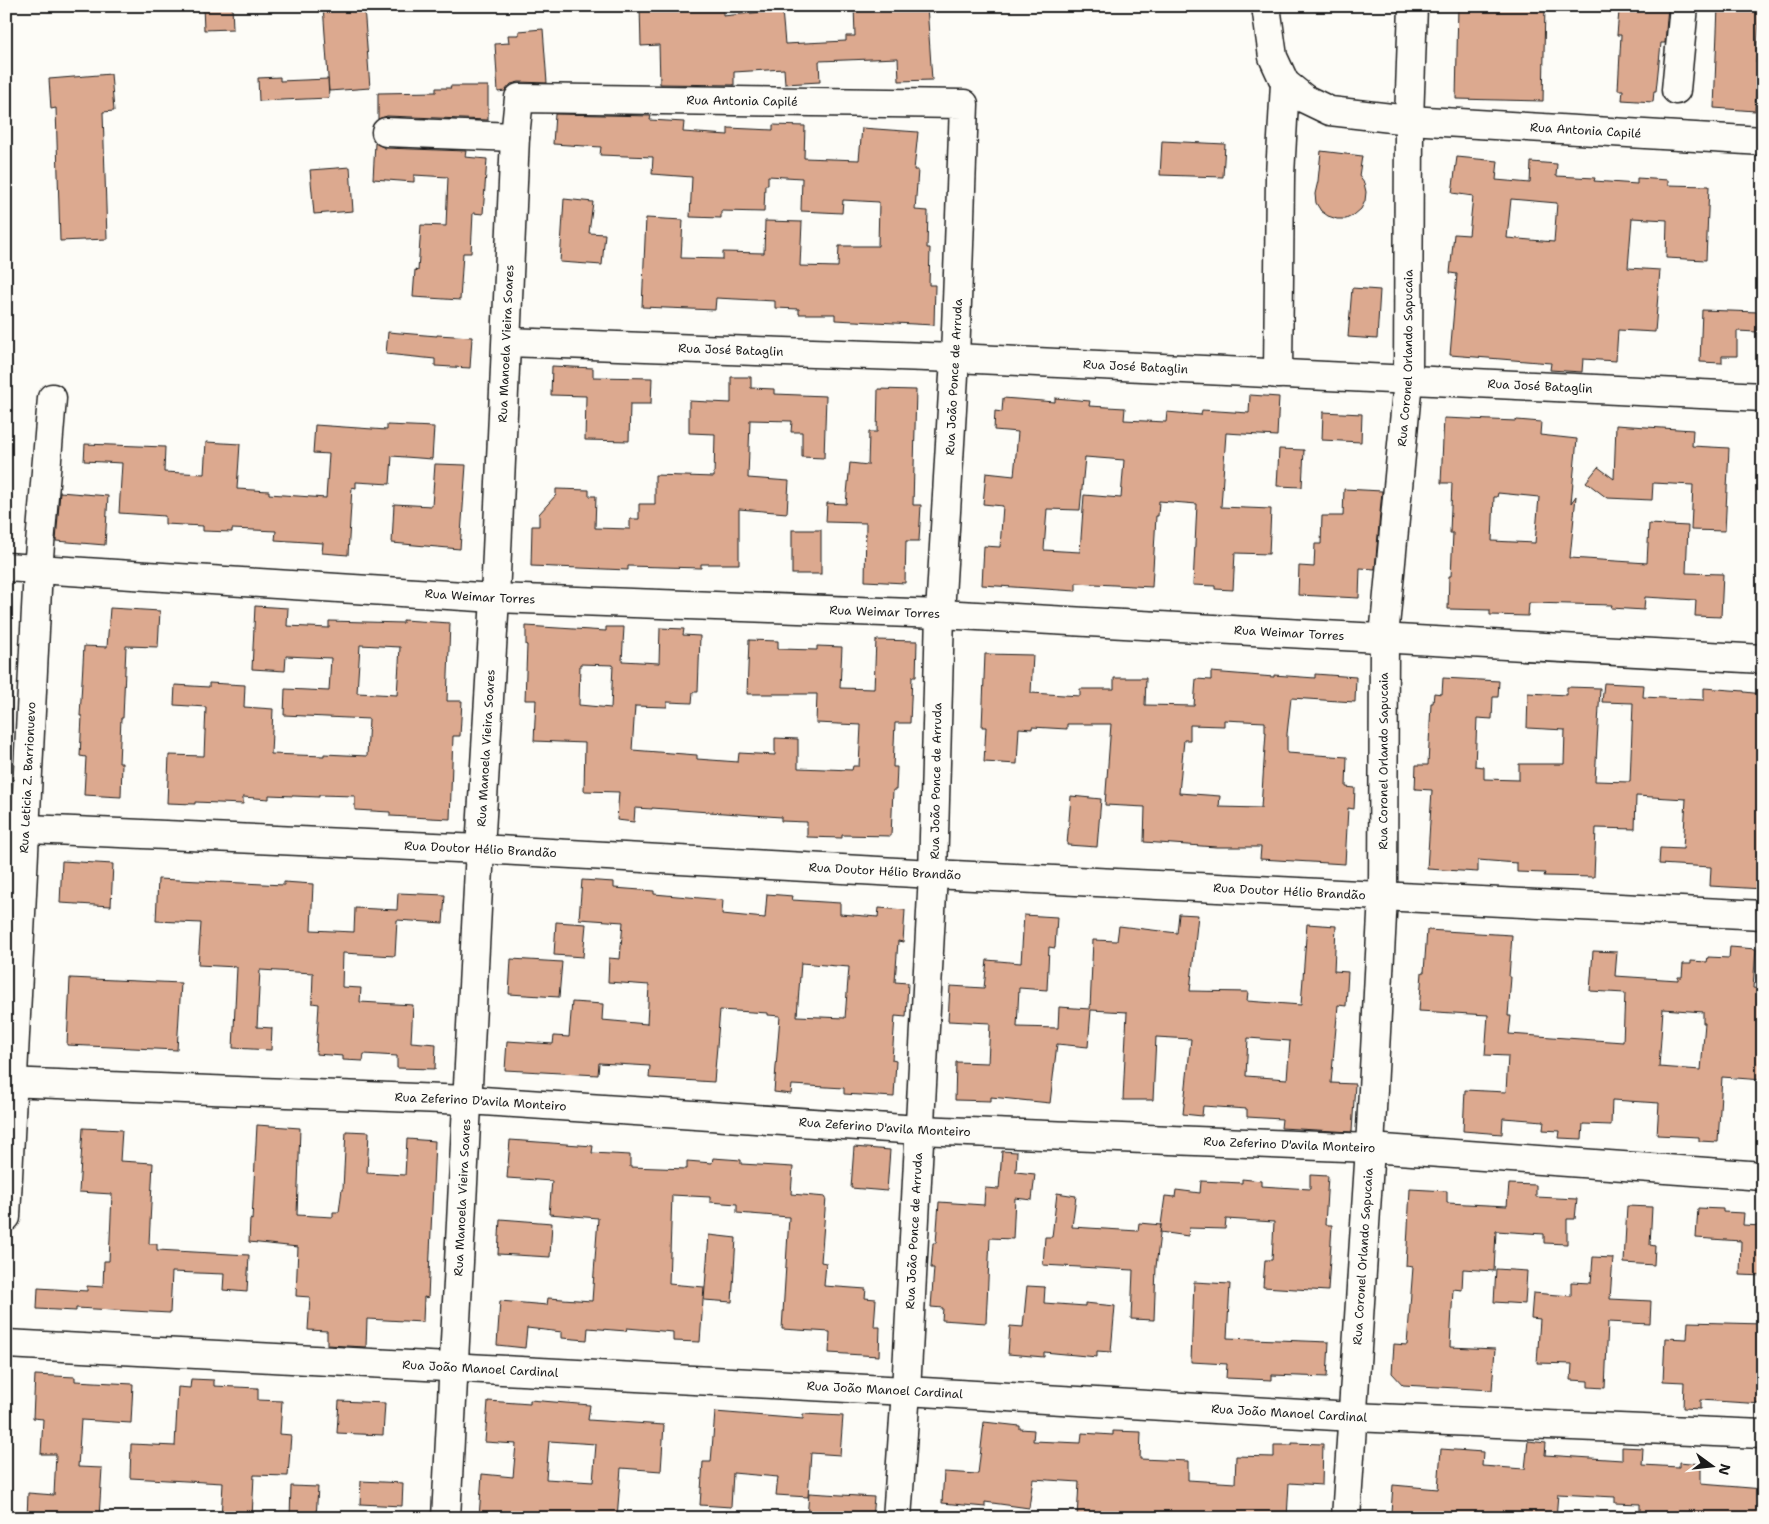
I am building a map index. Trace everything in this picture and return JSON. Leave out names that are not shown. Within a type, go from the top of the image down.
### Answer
[{"type":"street","points":[[1266,6],[1273,57],[1285,83],[1280,175],[1278,374]]},
{"type":"street","name":"Rua Coronel Orlando Sapucaia","points":[[1346,1518],[1370,1148],[1383,896],[1384,637],[1408,380],[1409,120],[1412,6]]},
{"type":"street","points":[[1676,90],[1684,6]]},
{"type":"street","name":"Rua Antonia Capilé","points":[[1285,83],[1305,99],[1330,111],[1409,120],[1763,140]]},
{"type":"street","name":"Rua Antonia Capilé","points":[[519,98],[964,104]]},
{"type":"street","name":"Rua Manoela Vieira Soares","points":[[446,1518],[480,850],[495,598],[515,137],[519,98]]},
{"type":"street","name":"Rua João Ponce de Arruda","points":[[897,1518],[906,1391],[933,874],[940,614],[956,358],[964,104]]},
{"type":"street","points":[[386,132],[515,137]]},
{"type":"street","name":"Rua José Bataglin","points":[[507,342],[956,358],[1763,397]]},
{"type":"street","name":"Rua Leticia Z. Barrionuevo","points":[[6,1217],[16,828],[52,398]]},
{"type":"street","name":"Rua Weimar Torres","points":[[6,567],[495,598],[940,614],[1384,637],[1763,660]]},
{"type":"street","name":"Rua Doutor Hélio Brandão","points":[[16,828],[1763,915]]},
{"type":"street","name":"Rua Zeferino D'avila Monteiro","points":[[10,1082],[468,1100],[919,1130],[1370,1148],[1763,1176]]},
{"type":"street","name":"Rua João Manoel Cardinal","points":[[6,1344],[453,1366],[1353,1417],[1763,1434]]},
{"type":"building","points":[[203,6],[232,6],[233,29],[204,30]]},
{"type":"building","points":[[323,6],[364,6],[370,88],[329,91]]},
{"type":"building","points":[[640,6],[723,6],[723,16],[782,10],[785,44],[846,41],[846,36],[855,36],[854,6],[927,6],[932,80],[899,81],[898,58],[819,61],[820,82],[785,84],[784,69],[734,72],[734,85],[660,84],[659,45],[641,46]]},
{"type":"building","points":[[1458,6],[1545,6],[1543,101],[1456,99]]},
{"type":"building","points":[[1622,6],[1668,6],[1665,43],[1661,43],[1653,102],[1622,100],[1623,90],[1618,90],[1621,35],[1617,35],[1619,11],[1622,11]]},
{"type":"building","points":[[1718,6],[1760,6],[1755,111],[1714,108]]},
{"type":"building","points":[[543,29],[547,83],[519,82],[511,84],[505,91],[498,92],[495,44],[509,43],[508,35],[519,35],[519,31]]},
{"type":"building","points":[[111,74],[114,111],[103,112],[107,239],[60,241],[56,108],[51,109],[49,79]]},
{"type":"building","points":[[280,77],[280,81],[328,79],[329,98],[259,101],[258,78]]},
{"type":"building","points":[[450,86],[488,86],[488,120],[387,116],[378,119],[378,93],[436,92],[436,88],[451,88]]},
{"type":"building","points":[[555,114],[651,116],[650,120],[684,122],[683,132],[728,135],[728,128],[773,130],[773,125],[805,126],[804,158],[859,160],[862,128],[918,132],[914,170],[918,170],[915,210],[928,211],[929,285],[935,285],[934,325],[835,320],[835,314],[799,314],[799,309],[775,308],[775,301],[716,298],[715,310],[642,307],[646,218],[683,220],[681,258],[723,259],[723,252],[764,253],[765,221],[802,222],[800,266],[838,267],[839,246],[878,246],[879,202],[843,200],[842,213],[801,211],[802,178],[768,176],[768,185],[765,185],[764,212],[721,211],[721,218],[690,217],[692,177],[652,174],[653,157],[600,155],[601,147],[553,144]]},
{"type":"building","points":[[1162,141],[1225,144],[1223,177],[1160,175]]},
{"type":"building","points":[[375,143],[385,148],[466,151],[465,157],[487,159],[483,214],[473,213],[471,253],[463,253],[460,300],[413,297],[415,270],[418,271],[421,225],[446,226],[448,177],[414,175],[414,182],[373,179]]},
{"type":"building","points":[[1321,151],[1362,156],[1359,176],[1364,183],[1365,201],[1361,209],[1346,219],[1328,216],[1321,211],[1316,203],[1315,194]]},
{"type":"building","points":[[1457,157],[1498,161],[1496,180],[1530,183],[1531,162],[1557,164],[1556,176],[1595,178],[1594,181],[1637,184],[1637,178],[1668,180],[1668,185],[1709,186],[1706,260],[1666,258],[1667,220],[1632,218],[1628,268],[1660,270],[1655,332],[1618,330],[1616,361],[1583,359],[1582,372],[1550,370],[1551,363],[1450,355],[1457,274],[1450,273],[1454,234],[1469,235],[1473,196],[1452,193]],"holes":[[[1511,199],[1557,203],[1554,242],[1507,238]]]},
{"type":"building","points":[[350,167],[353,211],[314,214],[310,170]]},
{"type":"building","points":[[564,199],[593,202],[589,233],[605,234],[602,265],[560,262]]},
{"type":"building","points":[[1352,288],[1380,290],[1377,339],[1348,337]]},
{"type":"building","points":[[1702,310],[1758,312],[1757,332],[1737,331],[1737,356],[1722,356],[1722,363],[1700,362]]},
{"type":"building","points":[[388,332],[472,337],[470,368],[435,366],[435,359],[386,354]]},
{"type":"building","points":[[552,366],[593,368],[593,377],[652,378],[651,404],[630,404],[629,441],[585,440],[586,396],[551,395]]},
{"type":"building","points":[[731,377],[751,377],[751,388],[774,389],[774,394],[826,396],[824,458],[802,457],[802,432],[791,432],[792,421],[750,420],[748,478],[789,481],[787,513],[739,509],[739,564],[701,564],[701,568],[628,566],[628,570],[531,566],[532,526],[539,526],[539,514],[556,495],[556,489],[589,490],[589,496],[596,496],[595,528],[630,529],[630,519],[639,519],[639,504],[655,504],[655,475],[714,477],[715,434],[689,433],[689,401],[731,403]]},
{"type":"building","points":[[878,389],[916,390],[913,505],[921,505],[919,541],[906,541],[905,583],[865,581],[866,523],[826,522],[827,503],[846,504],[850,463],[868,465],[869,432],[877,432]]},
{"type":"building","points":[[1250,395],[1279,397],[1277,436],[1226,433],[1221,507],[1271,509],[1269,554],[1235,553],[1233,590],[1215,589],[1215,586],[1193,585],[1197,504],[1159,501],[1158,516],[1156,516],[1152,587],[1076,583],[1076,591],[982,585],[984,546],[1000,547],[1003,506],[983,504],[986,473],[1014,476],[1018,432],[994,430],[995,411],[1002,412],[1003,398],[1055,402],[1055,398],[1090,401],[1089,406],[1125,408],[1124,420],[1166,422],[1167,412],[1201,415],[1202,410],[1249,413]],"holes":[[[1085,457],[1124,460],[1121,498],[1084,495],[1080,552],[1044,550],[1047,509],[1080,510]]]},
{"type":"building","points":[[1323,412],[1362,414],[1361,442],[1322,440]]},
{"type":"building","points":[[1444,418],[1541,422],[1540,435],[1577,439],[1571,503],[1576,496],[1570,558],[1647,563],[1649,524],[1688,526],[1686,573],[1723,574],[1721,617],[1695,616],[1696,600],[1645,597],[1644,610],[1611,608],[1612,605],[1529,603],[1528,616],[1490,615],[1490,610],[1448,609],[1453,533],[1450,533],[1452,483],[1441,483]],"holes":[[[1498,493],[1539,497],[1535,543],[1492,541],[1494,497],[1497,497]]]},
{"type":"building","points":[[315,425],[387,430],[387,425],[434,427],[432,459],[392,456],[390,484],[356,482],[356,488],[352,487],[348,555],[322,553],[323,543],[275,540],[276,531],[232,529],[232,532],[203,531],[203,526],[165,524],[165,516],[119,513],[122,463],[84,461],[85,444],[165,447],[164,472],[204,474],[206,442],[240,444],[237,489],[269,491],[269,494],[326,498],[329,454],[313,453]]},
{"type":"building","points":[[1616,425],[1693,430],[1692,446],[1729,448],[1725,531],[1691,530],[1693,485],[1653,483],[1652,500],[1607,498],[1586,482],[1598,467],[1614,479]]},
{"type":"building","points":[[1279,449],[1304,450],[1302,487],[1277,486]]},
{"type":"building","points":[[435,464],[466,465],[460,549],[392,543],[394,504],[432,506]]},
{"type":"building","points":[[1344,489],[1382,491],[1375,569],[1360,568],[1359,598],[1298,595],[1299,566],[1314,567],[1315,544],[1321,544],[1322,516],[1343,516]]},
{"type":"building","points":[[60,492],[108,496],[105,545],[56,541]]},
{"type":"building","points":[[792,530],[821,530],[821,574],[792,574]]},
{"type":"building","points":[[255,606],[288,608],[287,626],[329,628],[329,621],[403,623],[403,620],[450,623],[447,701],[462,701],[460,736],[453,736],[450,819],[390,816],[390,812],[355,810],[355,796],[269,795],[269,799],[243,797],[243,804],[167,803],[169,755],[204,756],[206,707],[174,705],[175,685],[209,687],[209,683],[245,685],[244,707],[273,709],[271,754],[367,756],[369,719],[284,715],[285,689],[329,691],[331,658],[286,656],[285,671],[252,669]],"holes":[[[360,645],[400,647],[397,695],[357,693]]]},
{"type":"building","points":[[110,608],[160,611],[158,647],[126,646],[119,763],[122,763],[121,797],[84,795],[86,757],[80,756],[84,646],[107,647]]},
{"type":"building","points":[[526,626],[606,631],[606,627],[624,627],[622,661],[659,663],[660,628],[684,629],[683,635],[700,636],[698,692],[693,692],[692,703],[667,702],[667,707],[635,706],[632,750],[697,755],[697,759],[738,762],[739,753],[775,755],[775,738],[798,739],[798,768],[852,770],[853,766],[859,766],[861,725],[816,723],[817,694],[747,694],[749,640],[778,641],[778,649],[817,650],[817,646],[842,647],[840,688],[874,689],[876,640],[917,641],[916,677],[912,677],[910,723],[895,723],[893,767],[897,767],[896,790],[893,790],[891,836],[842,835],[842,838],[807,837],[807,822],[781,821],[781,817],[652,808],[635,808],[634,822],[617,820],[619,792],[584,791],[585,743],[534,741],[536,700],[525,700]],"holes":[[[580,664],[613,665],[611,708],[579,705]]]},
{"type":"building","points":[[985,654],[1033,655],[1031,693],[1080,696],[1080,689],[1114,689],[1114,678],[1146,678],[1145,705],[1194,706],[1196,679],[1211,680],[1211,672],[1274,677],[1274,675],[1315,678],[1315,674],[1356,677],[1355,702],[1291,698],[1287,734],[1287,753],[1347,757],[1346,787],[1355,788],[1354,809],[1348,808],[1345,864],[1260,859],[1261,847],[1216,847],[1144,842],[1145,807],[1105,805],[1111,724],[1067,724],[1067,729],[1019,728],[1017,764],[984,762],[986,727],[982,727]],"holes":[[[1224,720],[1265,722],[1261,808],[1219,807],[1220,796],[1179,793],[1184,740],[1190,740],[1190,725],[1224,726]]]},
{"type":"building","points":[[1443,678],[1499,681],[1498,697],[1493,697],[1492,719],[1477,718],[1475,766],[1484,767],[1484,779],[1519,780],[1519,764],[1564,764],[1565,730],[1527,728],[1528,693],[1567,695],[1567,687],[1600,688],[1595,781],[1630,782],[1633,703],[1602,702],[1604,683],[1644,685],[1643,697],[1704,700],[1704,688],[1763,694],[1763,889],[1710,886],[1711,867],[1659,864],[1660,848],[1683,849],[1686,799],[1636,796],[1635,829],[1596,828],[1594,877],[1544,876],[1545,873],[1517,872],[1517,863],[1478,860],[1478,872],[1427,869],[1432,790],[1415,789],[1416,765],[1428,765],[1431,703],[1433,703],[1434,693],[1442,694]]},
{"type":"building","points":[[1071,796],[1101,799],[1097,847],[1067,845]]},
{"type":"building","points":[[62,861],[113,864],[111,906],[60,903]]},
{"type":"building","points":[[158,879],[284,885],[284,882],[313,884],[311,930],[354,932],[355,908],[397,910],[398,893],[445,895],[443,923],[397,920],[395,956],[343,953],[342,987],[361,988],[360,1002],[413,1005],[411,1042],[436,1044],[435,1069],[397,1068],[397,1056],[364,1054],[363,1061],[343,1060],[343,1056],[316,1054],[319,1004],[312,1003],[313,973],[260,970],[257,1027],[272,1028],[271,1050],[233,1048],[237,967],[198,965],[201,923],[156,921]]},
{"type":"building","points":[[582,880],[614,882],[614,888],[654,891],[654,894],[723,900],[722,914],[765,918],[767,894],[793,896],[792,900],[840,903],[840,914],[878,917],[879,908],[905,910],[903,942],[898,941],[895,982],[908,983],[906,1017],[895,1016],[892,1060],[896,1061],[894,1097],[844,1094],[844,1088],[792,1085],[791,1094],[774,1092],[780,1016],[768,1015],[768,1013],[720,1010],[714,1082],[649,1078],[650,1066],[599,1063],[598,1075],[505,1070],[507,1041],[553,1044],[554,1036],[569,1037],[572,1002],[603,1004],[602,1020],[647,1024],[649,985],[608,982],[609,958],[620,959],[623,922],[579,919]],"holes":[[[801,963],[849,967],[845,1018],[797,1016]]]},
{"type":"building","points":[[1179,914],[1198,915],[1190,991],[1248,992],[1247,1001],[1301,1005],[1307,924],[1336,926],[1334,971],[1348,972],[1346,1006],[1338,1005],[1331,1083],[1355,1084],[1352,1132],[1281,1128],[1282,1119],[1247,1117],[1247,1109],[1203,1106],[1202,1116],[1183,1114],[1191,1039],[1156,1037],[1153,1100],[1123,1100],[1127,1012],[1091,1010],[1088,1047],[1057,1044],[1050,1103],[991,1097],[991,1101],[955,1100],[956,1062],[988,1063],[990,1023],[948,1021],[950,986],[984,988],[987,960],[1021,963],[1024,915],[1057,917],[1055,948],[1049,947],[1047,990],[1019,988],[1017,1027],[1058,1028],[1059,1007],[1090,1009],[1093,940],[1117,941],[1119,926],[1177,933]],"holes":[[[1248,1038],[1290,1041],[1287,1079],[1246,1076]]]},
{"type":"building","points":[[556,922],[586,924],[583,957],[554,955]]},
{"type":"building","points":[[1427,930],[1512,935],[1509,977],[1511,977],[1508,1016],[1511,1016],[1509,1034],[1623,1042],[1625,993],[1590,991],[1593,951],[1617,952],[1615,976],[1678,980],[1678,977],[1682,977],[1683,964],[1691,964],[1691,961],[1707,962],[1708,957],[1729,958],[1730,947],[1756,949],[1753,988],[1763,989],[1763,1080],[1722,1077],[1718,1142],[1699,1141],[1699,1137],[1657,1135],[1659,1103],[1612,1100],[1611,1125],[1583,1124],[1582,1139],[1559,1138],[1560,1131],[1543,1130],[1544,1121],[1503,1118],[1502,1134],[1463,1131],[1465,1090],[1506,1092],[1508,1056],[1485,1055],[1488,1015],[1419,1011],[1422,972],[1424,972]],"holes":[[[1663,1009],[1703,1012],[1703,1023],[1705,1023],[1701,1070],[1659,1067]]]},
{"type":"building","points":[[511,959],[562,962],[559,997],[509,994]]},
{"type":"building","points":[[70,978],[181,983],[177,1050],[67,1045]]},
{"type":"building","points":[[257,1125],[300,1128],[297,1215],[333,1217],[333,1212],[339,1212],[343,1189],[346,1131],[369,1132],[367,1173],[405,1175],[407,1139],[435,1141],[428,1298],[424,1297],[423,1322],[367,1319],[366,1347],[327,1345],[327,1331],[308,1330],[310,1297],[296,1296],[298,1247],[249,1242]]},
{"type":"building","points":[[83,1128],[122,1130],[120,1161],[153,1163],[149,1244],[157,1244],[157,1250],[249,1255],[247,1292],[223,1290],[224,1274],[172,1272],[170,1313],[76,1308],[76,1311],[37,1309],[38,1288],[87,1291],[87,1286],[103,1287],[104,1261],[109,1261],[112,1194],[79,1192]]},
{"type":"building","points":[[510,1140],[593,1146],[592,1153],[630,1155],[630,1167],[687,1169],[687,1161],[712,1163],[713,1158],[741,1160],[741,1164],[793,1167],[791,1194],[826,1197],[821,1262],[826,1263],[824,1286],[866,1289],[865,1298],[876,1299],[874,1327],[880,1327],[879,1356],[829,1353],[830,1332],[782,1329],[789,1217],[737,1213],[737,1204],[710,1202],[710,1197],[672,1195],[669,1284],[704,1287],[700,1342],[673,1341],[673,1332],[627,1328],[626,1331],[588,1328],[587,1340],[562,1338],[562,1332],[527,1328],[525,1348],[497,1345],[500,1301],[547,1305],[548,1298],[592,1301],[598,1218],[549,1214],[552,1181],[507,1178]]},
{"type":"building","points":[[854,1147],[890,1150],[887,1191],[851,1188]]},
{"type":"building","points":[[1002,1151],[1017,1152],[1016,1172],[1035,1174],[1032,1200],[1015,1198],[1013,1239],[990,1238],[986,1323],[942,1320],[943,1308],[931,1307],[934,1268],[931,1268],[933,1243],[936,1243],[939,1202],[984,1205],[985,1188],[999,1189]]},
{"type":"building","points":[[1310,1175],[1328,1176],[1325,1225],[1332,1225],[1328,1291],[1263,1287],[1265,1260],[1272,1260],[1274,1222],[1226,1219],[1225,1229],[1189,1228],[1188,1236],[1160,1232],[1165,1196],[1175,1197],[1176,1190],[1200,1193],[1201,1181],[1242,1183],[1242,1179],[1261,1181],[1261,1186],[1310,1189]]},
{"type":"building","points":[[1509,1184],[1536,1185],[1536,1197],[1577,1199],[1575,1219],[1567,1219],[1567,1244],[1544,1243],[1544,1234],[1496,1231],[1494,1271],[1463,1269],[1462,1290],[1453,1289],[1450,1347],[1495,1349],[1492,1390],[1403,1385],[1392,1373],[1394,1344],[1407,1345],[1413,1267],[1406,1266],[1410,1189],[1447,1191],[1447,1203],[1507,1206]]},
{"type":"building","points":[[1057,1193],[1076,1196],[1072,1227],[1138,1231],[1139,1223],[1161,1225],[1156,1267],[1154,1320],[1131,1319],[1133,1270],[1043,1265],[1045,1237],[1052,1237]]},
{"type":"building","points":[[1627,1206],[1652,1207],[1650,1245],[1655,1246],[1654,1265],[1624,1263]]},
{"type":"building","points":[[1698,1208],[1723,1209],[1723,1212],[1744,1213],[1743,1225],[1763,1226],[1763,1276],[1740,1275],[1741,1241],[1696,1238]]},
{"type":"building","points":[[500,1219],[552,1223],[550,1257],[498,1254]]},
{"type":"building","points":[[709,1235],[736,1238],[732,1302],[704,1300]]},
{"type":"building","points":[[1593,1257],[1613,1258],[1610,1299],[1651,1301],[1650,1324],[1608,1322],[1605,1388],[1588,1387],[1588,1381],[1571,1380],[1572,1364],[1537,1363],[1540,1319],[1531,1318],[1533,1293],[1571,1296],[1571,1282],[1591,1283]]},
{"type":"building","points":[[1496,1269],[1527,1271],[1525,1304],[1494,1302]]},
{"type":"building","points":[[1194,1282],[1230,1284],[1227,1338],[1329,1342],[1327,1377],[1272,1375],[1272,1380],[1226,1378],[1227,1364],[1191,1362]]},
{"type":"building","points":[[1027,1286],[1045,1287],[1044,1303],[1085,1306],[1085,1303],[1115,1306],[1111,1352],[1097,1351],[1097,1357],[1044,1352],[1044,1357],[1008,1354],[1010,1326],[1023,1327]]},
{"type":"building","points":[[1688,1322],[1763,1324],[1763,1404],[1700,1400],[1700,1409],[1683,1408],[1684,1382],[1663,1381],[1665,1338],[1687,1339]]},
{"type":"building","points":[[35,1375],[75,1377],[75,1381],[133,1384],[131,1423],[81,1420],[78,1467],[102,1468],[99,1518],[27,1518],[28,1493],[54,1495],[56,1454],[41,1454],[43,1419],[33,1418]]},
{"type":"building","points":[[191,1379],[214,1380],[214,1386],[258,1388],[258,1400],[282,1401],[280,1434],[291,1435],[288,1476],[254,1475],[252,1518],[221,1518],[223,1483],[130,1478],[131,1444],[175,1446],[178,1387],[190,1388]]},
{"type":"building","points":[[530,1400],[590,1405],[588,1420],[664,1425],[661,1471],[621,1468],[617,1518],[479,1518],[482,1474],[513,1477],[516,1444],[485,1442],[488,1401],[530,1404]],"holes":[[[549,1441],[596,1444],[593,1482],[546,1479]]]},
{"type":"building","points":[[339,1401],[385,1403],[383,1435],[337,1433]]},
{"type":"building","points":[[715,1412],[803,1419],[803,1414],[843,1416],[840,1455],[811,1453],[808,1497],[776,1495],[778,1477],[733,1473],[731,1507],[700,1505],[703,1462],[711,1462]]},
{"type":"building","points":[[984,1422],[1020,1426],[1020,1429],[1034,1430],[1033,1441],[1081,1443],[1082,1433],[1113,1435],[1113,1431],[1141,1432],[1140,1459],[1188,1461],[1188,1480],[1235,1483],[1236,1456],[1274,1457],[1274,1445],[1292,1445],[1292,1443],[1323,1444],[1322,1485],[1289,1483],[1287,1518],[1222,1516],[1222,1518],[1190,1518],[1143,1514],[1143,1518],[1077,1518],[1079,1482],[1033,1479],[1029,1508],[985,1502],[985,1507],[942,1503],[944,1472],[978,1474]]},
{"type":"building","points":[[1528,1441],[1546,1443],[1545,1455],[1622,1460],[1622,1447],[1643,1448],[1642,1465],[1679,1467],[1679,1462],[1701,1464],[1701,1484],[1763,1489],[1763,1518],[1680,1518],[1680,1515],[1640,1513],[1640,1504],[1615,1503],[1615,1497],[1558,1494],[1556,1518],[1458,1518],[1458,1516],[1391,1512],[1393,1485],[1438,1489],[1441,1449],[1483,1452],[1482,1466],[1525,1469]]},
{"type":"building","points":[[361,1481],[403,1483],[402,1506],[360,1504]]},
{"type":"building","points":[[291,1486],[318,1487],[316,1518],[290,1518]]},
{"type":"building","points":[[809,1493],[874,1497],[872,1518],[807,1518]]}]
